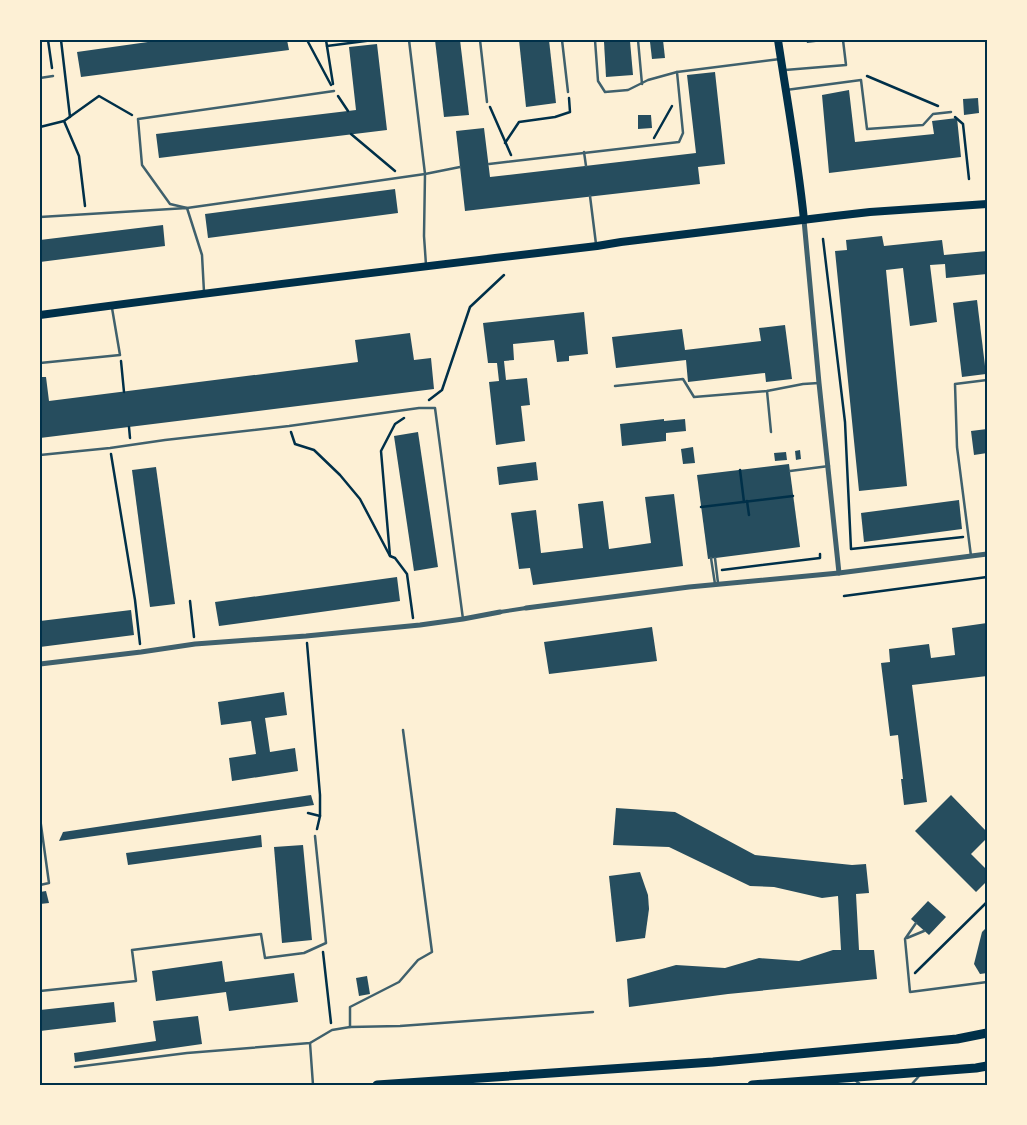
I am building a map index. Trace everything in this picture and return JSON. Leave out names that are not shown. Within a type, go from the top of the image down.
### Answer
[{"type":"main road","points":[[778,40],[804,220]]},
{"type":"main road","points":[[40,315],[870,212],[987,204]]},
{"type":"main road","points":[[377,1085],[733,1060],[957,1039],[987,1033]]},
{"type":"main road","points":[[752,1085],[987,1066]]},
{"type":"street","points":[[804,220],[839,573]]},
{"type":"street","points":[[40,664],[194,644],[306,636],[414,625],[526,608],[716,585],[839,573],[987,554]]},
{"type":"lane","points":[[410,40],[425,174],[424,236],[426,266]]},
{"type":"lane","points":[[480,40],[487,102]]},
{"type":"lane","points":[[562,40],[568,92]]},
{"type":"lane","points":[[595,40],[598,81],[605,92],[628,90],[648,80],[677,72],[781,59]]},
{"type":"lane","points":[[638,40],[642,84]]},
{"type":"lane","points":[[783,71],[846,65],[843,40]]},
{"type":"lane","points":[[489,164],[679,142],[683,133],[677,72]]},
{"type":"lane","points":[[40,78],[53,76]]},
{"type":"lane","points":[[785,90],[861,80],[867,129],[923,125],[934,114],[951,112]]},
{"type":"lane","points":[[187,208],[170,204],[142,165],[138,119],[334,91]]},
{"type":"lane","points":[[584,152],[586,166]]},
{"type":"lane","points":[[40,217],[187,208],[425,174],[460,167]]},
{"type":"lane","points":[[590,196],[596,246]]},
{"type":"lane","points":[[187,208],[202,255],[204,294]]},
{"type":"lane","points":[[40,363],[120,355],[111,306]]},
{"type":"lane","points":[[615,386],[683,378],[694,397],[767,391],[802,384],[819,383]]},
{"type":"lane","points":[[972,556],[957,446],[955,384],[987,380]]},
{"type":"lane","points":[[767,391],[771,432]]},
{"type":"lane","points":[[40,455],[289,426],[418,408],[436,408],[463,619]]},
{"type":"lane","points":[[790,470],[829,466]]},
{"type":"lane","points":[[713,558],[716,570],[716,585],[713,558]]},
{"type":"lane","points":[[350,1028],[350,1006],[400,982],[418,960],[432,952],[403,730]]},
{"type":"lane","points":[[40,818],[49,883],[40,885]]},
{"type":"lane","points":[[40,991],[136,981],[132,950],[261,934],[265,958],[304,953],[326,943],[315,836]]},
{"type":"lane","points":[[916,923],[905,939],[910,992],[987,982]]},
{"type":"lane","points":[[905,939],[924,931]]},
{"type":"lane","points":[[75,1067],[186,1053],[310,1043],[332,1030],[350,1028],[594,1012]]},
{"type":"lane","points":[[310,1043],[313,1085]]},
{"type":"lane","points":[[911,1085],[923,1072]]},
{"type":"lane","points":[[852,1078],[861,1085]]},
{"type":"path","points":[[48,40],[53,76]]},
{"type":"path","points":[[60,40],[70,116]]},
{"type":"path","points":[[307,40],[334,91],[348,110]]},
{"type":"path","points":[[326,40],[334,91]]},
{"type":"path","points":[[327,46],[373,40]]},
{"type":"path","points":[[867,76],[937,105],[951,112],[963,124],[969,179]]},
{"type":"path","points":[[505,143],[519,122],[554,117],[570,112],[568,92]]},
{"type":"path","points":[[650,145],[679,94]]},
{"type":"path","points":[[40,126],[64,121],[99,96],[138,119]]},
{"type":"path","points":[[487,102],[513,161]]},
{"type":"path","points":[[64,121],[79,156],[86,213]]},
{"type":"path","points":[[351,134],[402,177]]},
{"type":"path","points":[[823,239],[845,422],[851,549],[969,536]]},
{"type":"path","points":[[390,556],[381,451],[395,424],[442,390],[470,308],[504,275]]},
{"type":"path","points":[[120,355],[124,392]]},
{"type":"path","points":[[289,426],[295,444],[314,450],[340,475],[360,499],[390,556],[395,558],[407,574],[414,625]]},
{"type":"path","points":[[129,427],[131,445]]},
{"type":"path","points":[[110,448],[135,600],[141,652]]},
{"type":"path","points":[[740,470],[749,515]]},
{"type":"path","points":[[701,507],[794,496]]},
{"type":"path","points":[[716,570],[820,558],[820,554]]},
{"type":"path","points":[[844,596],[987,577]]},
{"type":"path","points":[[190,601],[194,644]]},
{"type":"path","points":[[306,636],[320,795],[320,816],[315,836]]},
{"type":"path","points":[[308,813],[320,816]]},
{"type":"path","points":[[909,979],[987,902]]},
{"type":"path","points":[[326,943],[322,949],[332,1030]]},
{"type":"building","points":[[162,40],[287,40],[289,50],[81,77],[77,52]]},
{"type":"building","points":[[435,40],[460,40],[469,115],[444,117]]},
{"type":"building","points":[[519,40],[549,40],[556,103],[526,107]]},
{"type":"building","points":[[663,40],[665,58],[652,59],[650,42]]},
{"type":"building","points":[[806,40],[825,40],[825,41],[807,43]]},
{"type":"building","points":[[630,41],[633,75],[606,77],[604,42]]},
{"type":"building","points":[[377,44],[387,130],[159,158],[156,134],[356,110],[349,47]]},
{"type":"building","points":[[715,72],[725,164],[698,167],[700,184],[465,211],[456,131],[484,128],[490,177],[696,153],[687,75]]},
{"type":"building","points":[[849,90],[855,142],[934,134],[932,121],[957,118],[961,157],[829,173],[822,95]]},
{"type":"building","points":[[978,98],[979,113],[964,115],[963,99]]},
{"type":"building","points":[[638,115],[651,115],[652,128],[638,129]]},
{"type":"building","points":[[395,189],[398,213],[208,238],[205,214]]},
{"type":"building","points":[[163,225],[165,246],[40,262],[40,240]]},
{"type":"building","points":[[882,236],[884,246],[942,240],[944,255],[987,251],[987,274],[946,278],[945,264],[930,265],[937,322],[910,326],[903,268],[886,270],[907,486],[859,491],[835,251],[847,250],[846,240]]},
{"type":"building","points":[[977,300],[986,374],[962,377],[953,303]]},
{"type":"building","points":[[584,312],[588,354],[569,356],[569,361],[557,362],[554,340],[513,344],[514,360],[504,361],[506,380],[527,378],[530,405],[521,406],[525,441],[496,445],[489,382],[499,381],[497,363],[488,363],[483,323]]},
{"type":"building","points":[[785,325],[792,379],[766,382],[765,373],[688,382],[686,360],[616,368],[612,337],[682,329],[685,350],[761,341],[759,328]]},
{"type":"building","points":[[410,333],[414,360],[431,358],[434,389],[40,438],[40,377],[46,377],[49,401],[358,362],[355,340]]},
{"type":"building","points":[[664,419],[664,421],[685,419],[686,431],[666,433],[666,441],[622,446],[620,424]]},
{"type":"building","points":[[987,429],[987,453],[974,455],[971,431]]},
{"type":"building","points":[[418,432],[438,567],[414,571],[394,436]]},
{"type":"building","points":[[693,447],[695,463],[683,464],[681,449]]},
{"type":"building","points":[[800,450],[801,459],[796,460],[795,451]]},
{"type":"building","points":[[786,452],[787,460],[775,461],[774,453]]},
{"type":"building","points":[[536,462],[538,480],[499,485],[497,467]]},
{"type":"building","points":[[789,464],[800,547],[708,559],[697,475]]},
{"type":"building","points":[[156,467],[175,604],[150,607],[132,470]]},
{"type":"building","points":[[674,494],[683,566],[533,585],[530,568],[519,569],[511,513],[536,510],[541,553],[583,548],[578,504],[603,501],[609,549],[651,543],[645,497]]},
{"type":"building","points":[[959,500],[962,529],[864,542],[861,513]]},
{"type":"building","points":[[397,577],[400,601],[219,626],[215,602]]},
{"type":"building","points":[[131,610],[134,635],[40,647],[40,621]]},
{"type":"building","points":[[987,623],[987,676],[912,685],[927,802],[904,805],[898,735],[890,736],[881,663],[890,662],[889,649],[929,644],[931,658],[955,655],[952,628]]},
{"type":"building","points":[[652,627],[657,661],[549,674],[544,642]]},
{"type":"building","points":[[284,692],[287,715],[265,718],[270,752],[295,748],[298,771],[232,781],[229,758],[256,754],[251,721],[221,725],[218,702]]},
{"type":"building","points":[[311,795],[314,805],[59,841],[63,832]]},
{"type":"building","points":[[951,795],[987,832],[987,838],[971,854],[987,870],[987,881],[976,892],[915,831]]},
{"type":"building","points":[[616,808],[675,812],[755,855],[852,865],[866,864],[869,893],[856,894],[859,950],[874,950],[877,979],[728,994],[629,1007],[627,979],[676,965],[725,968],[759,958],[799,961],[833,950],[841,950],[838,896],[822,898],[774,887],[750,886],[669,847],[613,845]]},
{"type":"building","points":[[261,835],[262,847],[128,865],[126,853]]},
{"type":"building","points":[[303,845],[312,940],[282,943],[274,847]]},
{"type":"building","points":[[640,872],[648,895],[649,909],[645,938],[616,942],[609,876]]},
{"type":"building","points":[[46,891],[49,903],[40,904],[40,892]]},
{"type":"building","points":[[928,901],[946,917],[929,935],[911,919]]},
{"type":"building","points":[[987,927],[987,973],[980,974],[974,964],[982,932]]},
{"type":"building","points":[[222,961],[225,982],[294,973],[298,1002],[229,1011],[226,992],[156,1001],[152,971]]},
{"type":"building","points":[[367,976],[370,994],[359,996],[356,978]]},
{"type":"building","points":[[114,1002],[116,1022],[40,1031],[40,1010]]},
{"type":"building","points":[[198,1016],[202,1044],[75,1062],[74,1053],[156,1041],[153,1021]]}]
